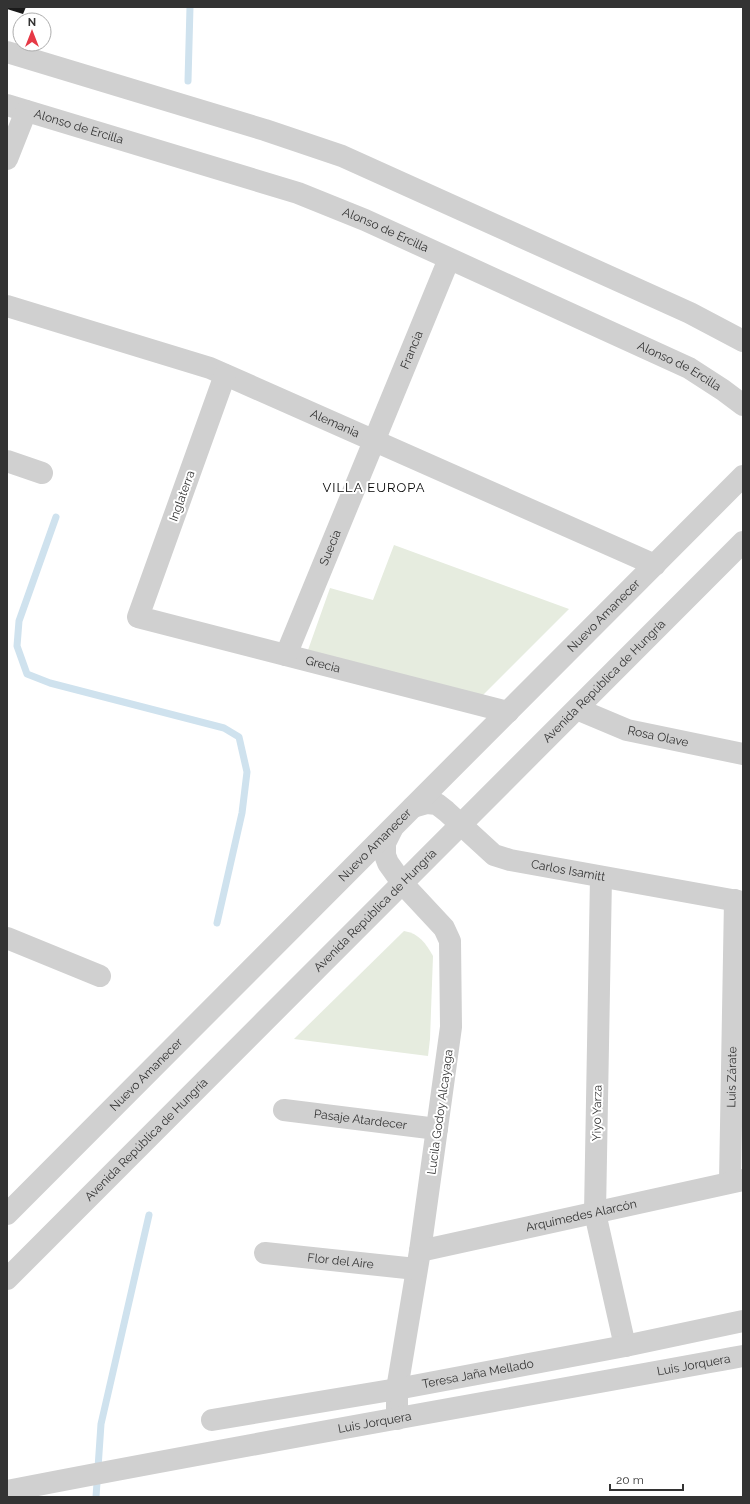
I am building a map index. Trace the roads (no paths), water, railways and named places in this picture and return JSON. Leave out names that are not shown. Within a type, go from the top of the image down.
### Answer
[{"type":"street","points":[[7,52],[265,130],[342,156],[690,313],[743,341]]},
{"type":"street","points":[[7,159],[16,108]]},
{"type":"street","name":"Alonso de Ercilla","points":[[16,108],[298,193],[365,220],[689,368],[743,405]]},
{"type":"street","name":"Francia","points":[[374,440],[450,259]]},
{"type":"street","name":"Alemania","points":[[7,306],[202,366],[225,375],[655,565]]},
{"type":"street","name":"Inglaterra","points":[[138,617],[225,375]]},
{"type":"street","name":"Suecia","points":[[286,655],[374,440]]},
{"type":"street","points":[[7,461],[42,473]]},
{"type":"street","name":"Nuevo Amanecer","points":[[7,1214],[743,476]]},
{"type":"street","name":"Avenida República de Hungría","points":[[7,1279],[743,542]]},
{"type":"street","name":"Grecia","points":[[138,617],[508,712]]},
{"type":"street","name":"Rosa Olave","points":[[577,709],[626,730],[743,754]]},
{"type":"street","name":"Carlos Isamitt","points":[[413,807],[427,803],[437,804],[494,855],[510,860],[739,901]]},
{"type":"street","name":"Lucila Godoy Alcayaga","points":[[393,827],[385,843],[385,855],[388,863],[403,884],[444,928],[450,941],[452,1027],[418,1260],[397,1390],[397,1419]]},
{"type":"street","name":"Yiyo Yarza","points":[[601,877],[595,1213],[625,1346]]},
{"type":"street","name":"Luis Zárate","points":[[737,1181],[739,901]]},
{"type":"street","points":[[7,938],[100,976]]},
{"type":"street","name":"Pasaje Atardecer","points":[[284,1110],[437,1130]]},
{"type":"street","name":"Arquímedes Alarcón","points":[[418,1260],[595,1213],[737,1181]]},
{"type":"street","name":"Flor del Aire","points":[[265,1253],[418,1260]]},
{"type":"street","name":"Teresa Jaña Mellado","points":[[212,1420],[397,1390],[625,1346],[743,1321]]},
{"type":"street","name":"Luis Jorquera","points":[[7,1491],[210,1451],[397,1419],[743,1356]]},
{"type":"waterway","points":[[188,81],[190,7]]},
{"type":"waterway","points":[[56,517],[19,621],[17,646],[27,674],[50,683],[224,728],[239,737],[247,772],[242,813],[217,923]]},
{"type":"waterway","points":[[96,1497],[101,1424],[149,1215]]},
{"type":"district","name":"VILLA EUROPA","points":[[374,487]]}]
